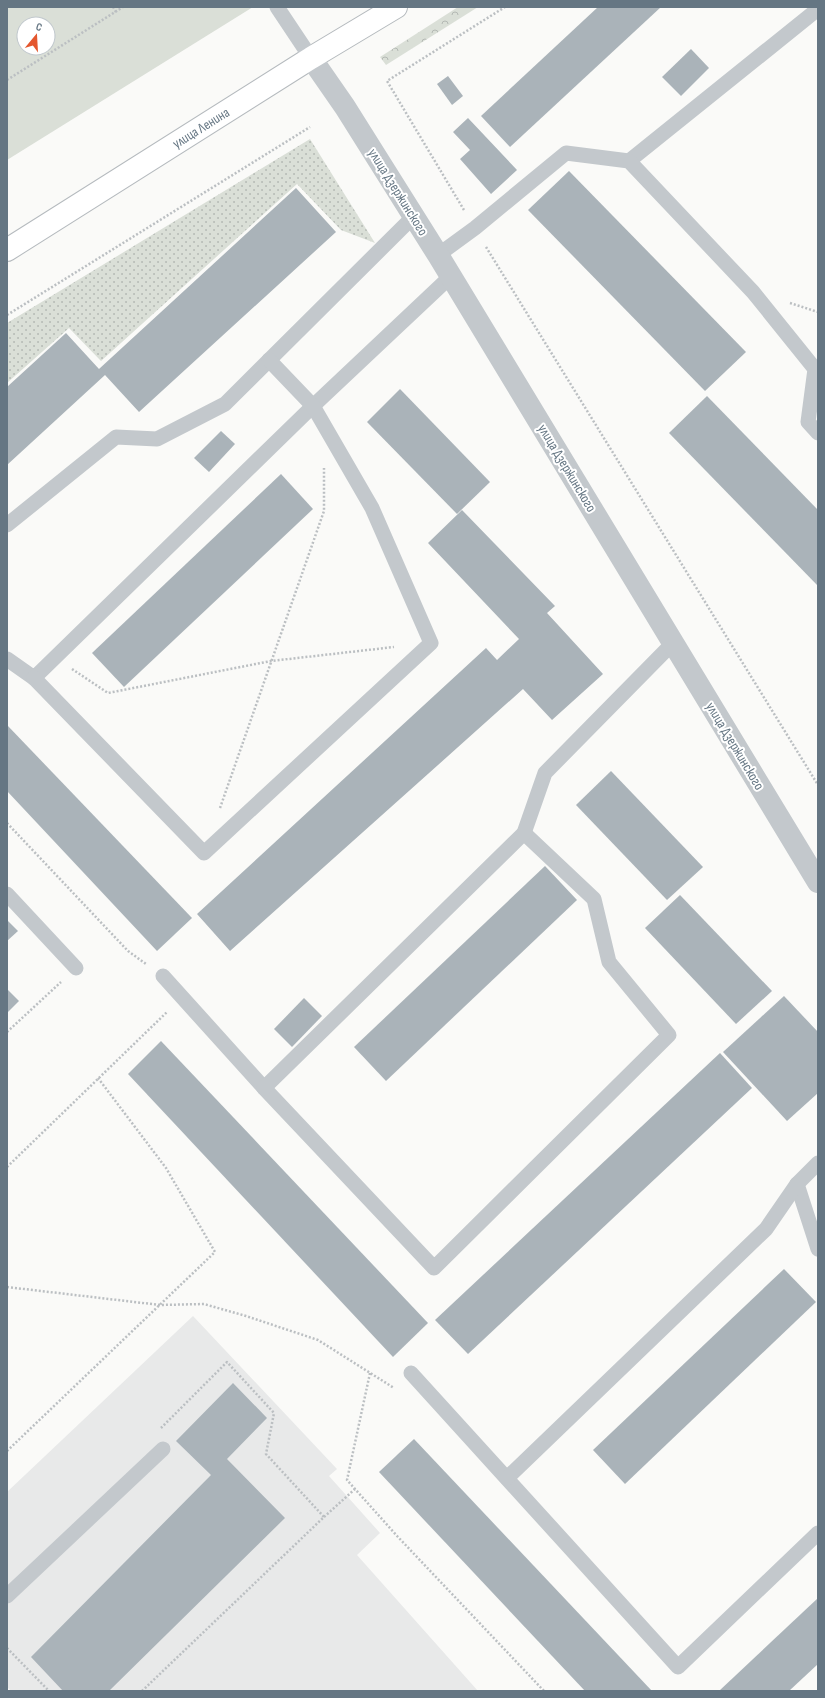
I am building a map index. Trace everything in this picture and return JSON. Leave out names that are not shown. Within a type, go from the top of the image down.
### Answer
[{"type":"main road","name":"улица Ленина","points":[[7,250],[311,58],[396,7]]},
{"type":"street","name":"улица Дзержинского","points":[[311,58],[345,107],[451,276],[818,882]]},
{"type":"lane","points":[[278,7],[311,58]]},
{"type":"lane","points":[[629,161],[818,9]]},
{"type":"lane","points":[[438,255],[475,228],[566,153],[629,161],[753,292],[815,369],[808,422],[818,433]]},
{"type":"lane","points":[[7,525],[116,437],[157,439],[226,404],[414,216]]},
{"type":"lane","points":[[34,678],[313,406],[451,276]]},
{"type":"lane","points":[[7,659],[34,678],[204,853],[431,643],[372,508],[313,406],[270,360]]},
{"type":"lane","points":[[264,1088],[524,833],[545,773],[672,643]]},
{"type":"lane","points":[[163,976],[264,1088],[434,1268],[669,1035],[609,962],[594,899],[524,833]]},
{"type":"lane","points":[[7,894],[76,968]]},
{"type":"lane","points":[[507,1478],[766,1229],[797,1184],[818,1163]]},
{"type":"lane","points":[[797,1184],[818,1250]]},
{"type":"lane","points":[[411,1373],[678,1667],[818,1533]]},
{"type":"lane","points":[[7,1596],[163,1449]]},
{"type":"path","points":[[113,7],[116,12]]},
{"type":"path","points":[[7,80],[123,7]]},
{"type":"path","points":[[505,7],[387,81],[475,228],[818,785]]},
{"type":"path","points":[[7,315],[310,127]]},
{"type":"path","points":[[219,809],[324,511],[324,464]]},
{"type":"path","points":[[55,658],[108,693],[271,661],[431,643]]},
{"type":"path","points":[[7,823],[128,951],[163,976]]},
{"type":"path","points":[[7,1032],[76,968]]},
{"type":"path","points":[[7,1167],[182,997]]},
{"type":"path","points":[[7,1450],[215,1252],[166,1168],[98,1078]]},
{"type":"path","points":[[7,1287],[160,1305],[204,1304],[246,1316],[318,1340],[401,1393],[429,1393]]},
{"type":"path","points":[[163,1449],[160,1429],[227,1362],[274,1413],[266,1454],[324,1517]]},
{"type":"path","points":[[370,1373],[347,1480],[398,1537],[544,1691]]},
{"type":"path","points":[[142,1691],[355,1489]]},
{"type":"path","points":[[7,1648],[48,1691]]},
{"type":"shaded area","points":[[193,1316],[337,1469],[329,1476],[380,1533],[357,1555],[478,1691],[11,1691],[7,1687],[7,1492]]},
{"type":"green space","points":[[7,7],[253,7],[7,160]]},
{"type":"green space","points":[[458,7],[478,7],[386,65],[380,57]]},
{"type":"green space","points":[[310,139],[375,243],[341,230],[297,184],[101,361],[69,328],[7,383],[7,323]]},
{"type":"building","points":[[598,7],[661,7],[510,147],[481,116]]},
{"type":"building","points":[[691,49],[709,68],[681,96],[662,77]]},
{"type":"building","points":[[448,76],[463,96],[452,105],[437,84]]},
{"type":"building","points":[[468,118],[517,170],[491,194],[460,159],[470,150],[453,132]]},
{"type":"building","points":[[569,171],[746,352],[705,391],[528,210]]},
{"type":"building","points":[[296,188],[336,232],[139,412],[105,375],[7,465],[7,387],[66,333],[99,369]]},
{"type":"building","points":[[400,389],[490,482],[457,514],[367,422]]},
{"type":"building","points":[[707,396],[818,510],[818,586],[669,433]]},
{"type":"building","points":[[221,431],[235,444],[209,472],[194,458]]},
{"type":"building","points":[[281,474],[313,509],[124,687],[92,653]]},
{"type":"building","points":[[462,510],[555,606],[547,613],[603,674],[552,720],[523,689],[230,951],[197,914],[486,648],[497,660],[519,639],[428,543]]},
{"type":"building","points":[[7,725],[192,918],[157,951],[7,791]]},
{"type":"building","points":[[611,771],[703,867],[667,900],[576,805]]},
{"type":"building","points":[[545,866],[577,900],[386,1081],[354,1047]]},
{"type":"building","points":[[680,895],[772,991],[736,1024],[645,928]]},
{"type":"building","points":[[7,920],[18,931],[7,941]]},
{"type":"building","points":[[7,989],[19,1001],[7,1013]]},
{"type":"building","points":[[784,996],[818,1032],[818,1093],[787,1121],[723,1052]]},
{"type":"building","points":[[304,998],[322,1016],[292,1047],[274,1029]]},
{"type":"building","points":[[161,1041],[428,1323],[393,1357],[128,1074]]},
{"type":"building","points":[[720,1053],[752,1088],[468,1354],[435,1320]]},
{"type":"building","points":[[784,1269],[816,1302],[625,1484],[593,1450]]},
{"type":"building","points":[[233,1383],[267,1418],[227,1459],[285,1518],[109,1691],[63,1691],[31,1657],[211,1475],[176,1441]]},
{"type":"building","points":[[414,1439],[652,1691],[585,1691],[379,1472]]},
{"type":"building","points":[[818,1598],[818,1664],[789,1691],[719,1691]]}]
